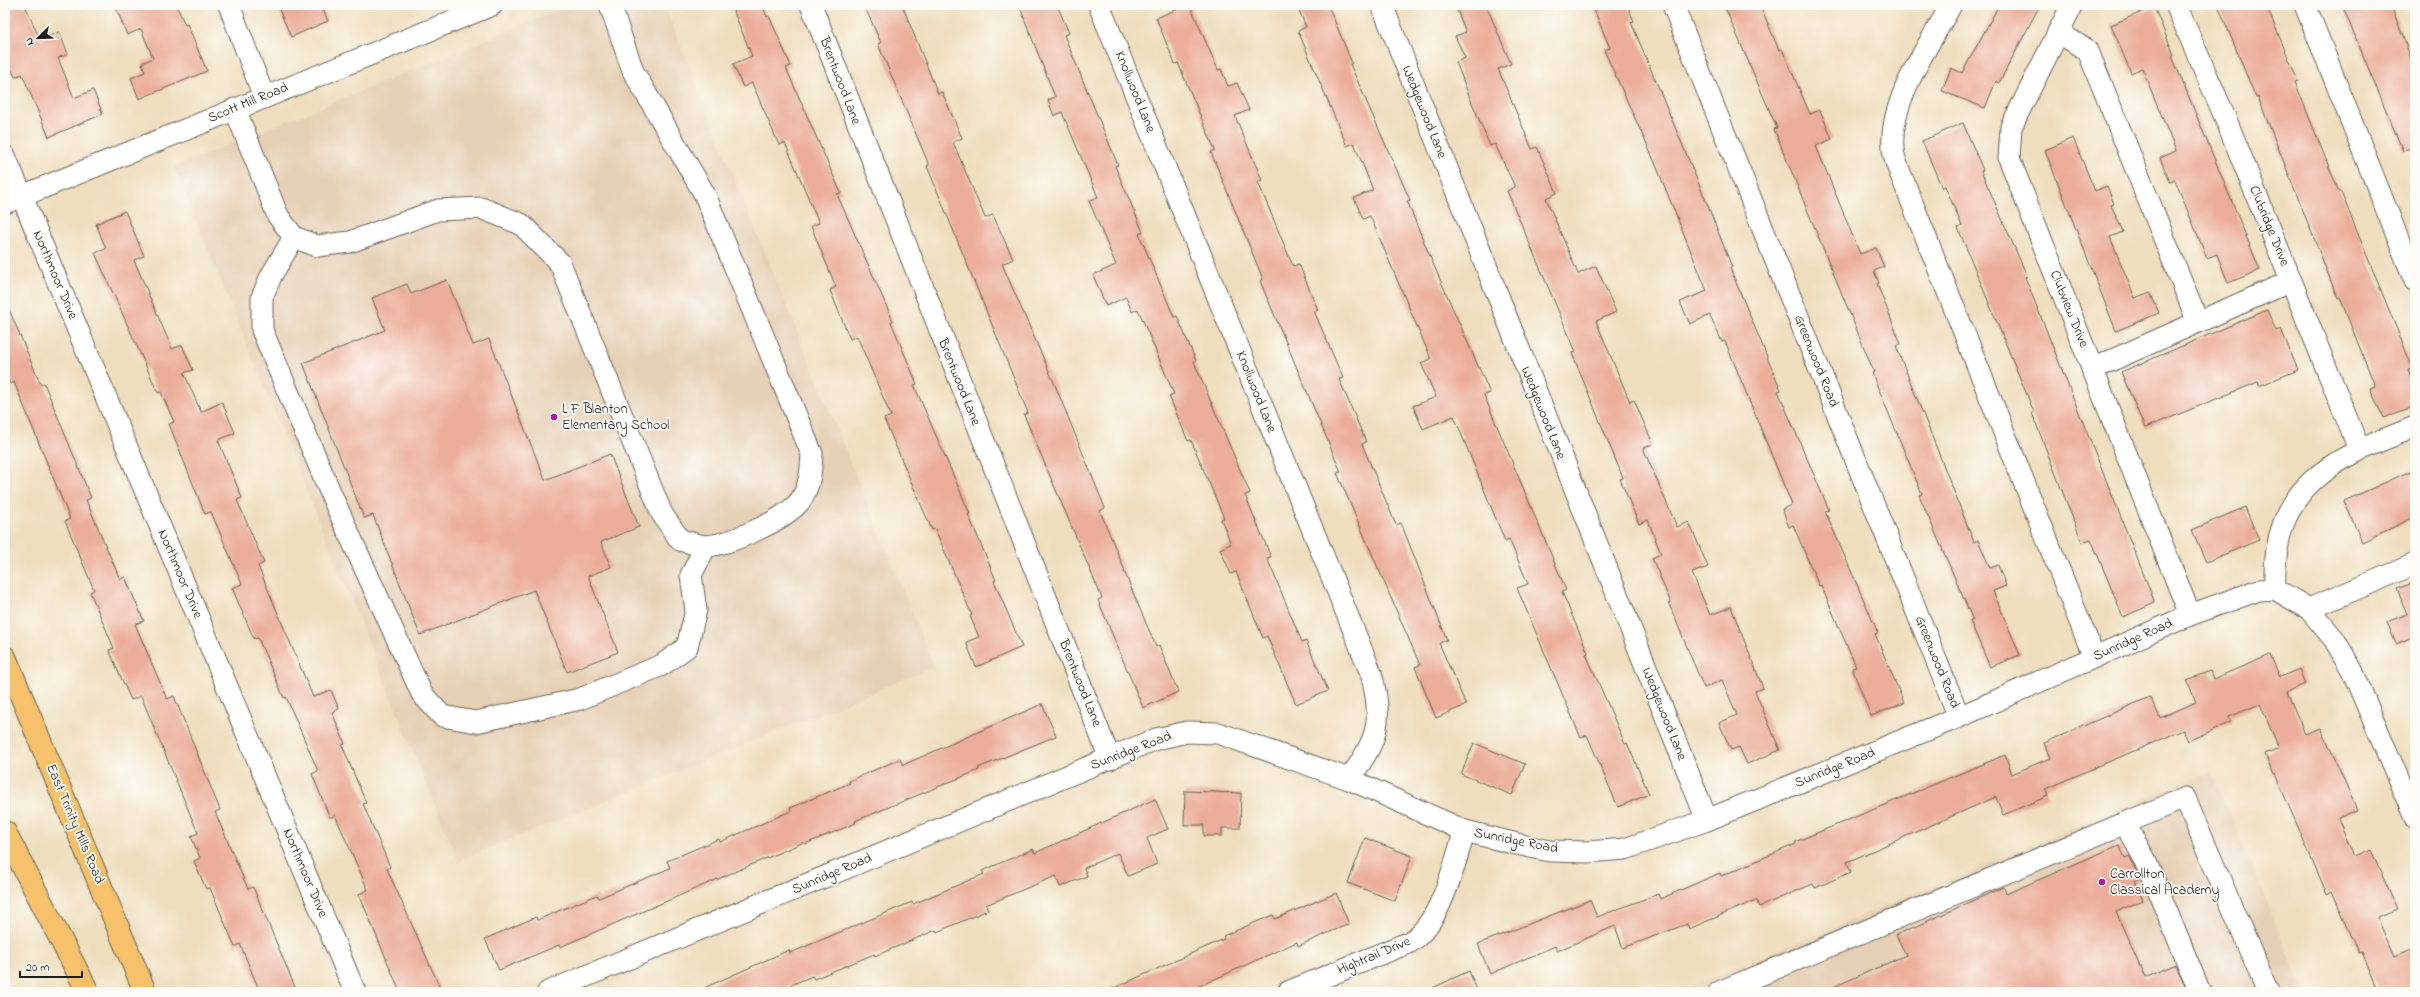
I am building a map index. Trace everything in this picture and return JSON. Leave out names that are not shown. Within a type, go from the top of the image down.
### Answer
[{"type":"main road","name":"East Trinity Mills Road","points":[[5,657],[145,992]]},
{"type":"main road","points":[[5,832],[88,992]]},
{"type":"street","points":[[229,5],[264,97]]},
{"type":"street","name":"Scott Mill Road","points":[[14,199],[492,5]]},
{"type":"street","points":[[235,109],[278,216],[294,237],[317,246],[350,242],[438,210],[481,208],[522,224],[560,263],[662,514],[680,540],[706,546],[727,540],[777,521],[800,501],[810,480],[812,454],[705,195],[633,71],[610,5]]},
{"type":"street","name":"Brentwood Lane","points":[[811,5],[1110,758]]},
{"type":"street","name":"Knollwood Lane","points":[[1099,5],[1371,674],[1378,699],[1377,725],[1368,753],[1349,779]]},
{"type":"street","name":"Wedgewood Lane","points":[[1382,5],[1707,820]]},
{"type":"street","name":"Greenwood Road","points":[[1673,5],[1959,717]]},
{"type":"street","points":[[1951,5],[1900,98],[1895,121],[1893,149],[1901,175],[2094,657]]},
{"type":"street","name":"Clubview Drive","points":[[2072,5],[2011,127],[2009,158],[2190,615]]},
{"type":"street","name":"Clubridge Drive","points":[[2176,5],[2225,117],[2358,449]]},
{"type":"street","points":[[2305,5],[2415,281]]},
{"type":"street","points":[[2058,32],[2088,51],[2198,322]]},
{"type":"street","name":"Northmoor Drive","points":[[5,156],[14,199],[355,992]]},
{"type":"street","points":[[294,237],[271,276],[262,297],[262,330],[334,500],[422,694],[442,716],[476,722],[580,699],[662,665],[687,646],[696,610],[691,574],[706,546]]},
{"type":"street","points":[[2092,369],[2291,281]]},
{"type":"street","points":[[2415,427],[2358,449],[2323,472],[2305,487],[2290,505],[2280,535],[2274,572],[2275,589],[2309,609],[2334,640],[2352,670],[2415,818]]},
{"type":"street","points":[[2309,609],[2415,564]]},
{"type":"street","name":"Sunridge Road","points":[[548,992],[1156,739],[1187,732],[1218,733],[1349,779],[1465,831],[1550,851],[1588,852],[1625,849],[1707,820],[1959,717],[2190,615],[2259,590],[2275,589]]},
{"type":"street","points":[[1719,992],[2185,798],[2268,992]]},
{"type":"street","points":[[2125,824],[2146,861],[2200,992]]},
{"type":"street","name":"Hightrail Drive","points":[[1288,992],[1419,936],[1436,913],[1465,831]]},
{"type":"shaded area","name":"L F Blanton Elementary School","points":[[572,5],[664,5],[934,667],[458,861],[174,167]]},
{"type":"shaded area","name":"Carrollton Classical Academy","points":[[2212,771],[2304,992],[1678,992]]},
{"type":"building","points":[[5,5],[25,5],[40,40],[59,32],[68,54],[58,58],[74,98],[93,90],[103,114],[49,137],[22,74],[15,77],[5,54]]},
{"type":"building","points":[[115,5],[176,5],[185,25],[187,24],[207,71],[139,99],[131,78],[145,72],[142,63],[153,58],[141,29],[127,35]]},
{"type":"building","points":[[277,5],[321,5],[328,21],[291,37]]},
{"type":"building","points":[[731,5],[762,5],[767,17],[769,16],[791,66],[786,68],[841,193],[837,194],[893,321],[891,322],[917,384],[914,385],[970,514],[968,514],[996,580],[994,581],[1022,647],[976,667],[966,642],[979,637],[970,616],[972,615],[935,529],[932,530],[884,419],[891,416],[857,336],[850,339],[830,290],[836,287],[811,226],[819,223],[785,143],[779,145],[752,83],[743,87],[733,64],[752,56]]},
{"type":"building","points":[[864,5],[902,5],[938,94],[942,92],[962,138],[953,142],[985,218],[993,215],[1013,259],[1002,264],[1055,385],[1105,508],[1100,511],[1124,571],[1156,647],[1159,645],[1178,692],[1143,708],[1098,600],[1102,598],[1024,415],[1028,413],[927,166],[929,165],[878,44],[881,43]]},
{"type":"building","points":[[1019,5],[1057,5],[1069,33],[1064,35],[1118,165],[1115,166],[1143,232],[1139,234],[1174,317],[1177,316],[1196,361],[1194,362],[1250,493],[1245,495],[1271,557],[1267,558],[1302,642],[1306,641],[1328,691],[1296,704],[1267,636],[1263,638],[1236,572],[1231,574],[1220,549],[1231,544],[1221,519],[1224,518],[1191,440],[1188,441],[1169,396],[1174,394],[1138,309],[1132,312],[1126,297],[1106,306],[1093,275],[1116,265],[1089,201],[1098,197],[1062,112],[1054,116],[1048,100],[1055,97]]},
{"type":"building","points":[[1190,5],[1218,70],[1221,69],[1228,86],[1237,83],[1249,110],[1235,116],[1262,180],[1258,182],[1293,266],[1299,264],[1318,310],[1314,311],[1343,378],[1339,379],[1366,442],[1362,444],[1396,525],[1401,523],[1447,640],[1439,643],[1466,705],[1436,718],[1415,667],[1420,665],[1337,473],[1341,472],[1260,281],[1263,279],[1211,152],[1215,150],[1178,63],[1175,64],[1156,18]]},
{"type":"building","points":[[1297,5],[1328,5],[1352,63],[1350,64],[1410,200],[1407,201],[1431,259],[1490,393],[1484,395],[1566,590],[1562,592],[1588,653],[1586,654],[1625,744],[1627,743],[1649,794],[1618,807],[1587,735],[1581,738],[1517,588],[1528,584],[1509,539],[1505,541],[1454,416],[1423,429],[1413,406],[1436,397],[1421,363],[1431,359],[1370,216],[1363,219],[1354,198],[1373,190],[1354,143],[1347,146],[1298,31],[1306,27]]},
{"type":"building","points":[[1455,5],[1486,5],[1511,64],[1498,69],[1532,149],[1537,147],[1557,193],[1546,198],[1578,274],[1596,266],[1616,312],[1596,321],[1630,402],[1634,400],[1653,444],[1643,448],[1677,527],[1689,522],[1708,567],[1692,573],[1710,615],[1731,607],[1763,688],[1755,691],[1780,750],[1747,764],[1739,747],[1731,750],[1719,723],[1737,715],[1722,680],[1704,688],[1669,604],[1671,603],[1652,558],[1661,554],[1648,520],[1639,524],[1620,479],[1623,478],[1572,353],[1576,352],[1507,191],[1515,187],[1495,144],[1490,146],[1456,62],[1465,58],[1455,36],[1466,32]]},
{"type":"building","points":[[1592,5],[1627,5],[1634,21],[1631,22],[1708,206],[1732,267],[1730,268],[1781,390],[1778,391],[1829,510],[1825,511],[1878,633],[1875,634],[1904,703],[1871,716],[1852,668],[1856,667],[1821,585],[1819,586],[1793,525],[1789,527],[1782,509],[1792,505],[1725,341],[1722,342],[1710,315],[1690,324],[1680,302],[1707,291],[1653,158],[1604,50],[1610,48]]},
{"type":"building","points":[[1724,5],[1760,5],[1779,50],[1782,49],[1810,114],[1820,110],[1832,139],[1816,146],[1860,254],[1876,248],[1884,267],[1874,271],[1879,283],[1877,284],[1901,344],[1896,346],[1974,542],[1978,540],[1990,568],[1998,565],[2006,586],[1993,591],[2020,655],[1990,667],[1970,621],[1973,620],[1919,495],[1922,494],[1872,373],[1874,372],[1774,129],[1777,128]]},
{"type":"building","points":[[1999,5],[2040,5],[1999,83],[1996,81],[1985,108],[1942,91],[1951,68],[1962,73]]},
{"type":"building","points":[[2218,5],[2266,5],[2298,81],[2295,82],[2339,192],[2341,192],[2413,369],[2408,370],[2415,387],[2415,406],[2383,418],[2370,388],[2375,386],[2340,298],[2338,299],[2258,97],[2256,98]]},
{"type":"building","points":[[2342,5],[2391,5],[2415,69],[2415,146],[2403,151]]},
{"type":"building","points":[[2154,7],[2174,55],[2172,56],[2260,270],[2228,283],[2217,254],[2207,258],[2175,180],[2170,182],[2160,158],[2176,151],[2142,68],[2131,73],[2111,25]]},
{"type":"building","points":[[1963,123],[1983,170],[1981,171],[2027,276],[2025,277],[2155,603],[2123,617],[2091,539],[2082,542],[2032,413],[2034,412],[1958,228],[1962,226],[1945,186],[1942,188],[1922,141]]},
{"type":"building","points":[[2073,138],[2095,191],[2107,186],[2114,204],[2111,205],[2123,232],[2110,237],[2135,298],[2150,292],[2159,313],[2116,331],[2045,150]]},
{"type":"building","points":[[125,211],[144,256],[134,260],[172,349],[182,345],[193,370],[184,373],[201,412],[222,402],[235,433],[218,440],[242,498],[237,500],[264,563],[258,566],[313,697],[331,690],[339,709],[332,712],[345,744],[342,745],[366,803],[363,804],[390,867],[387,869],[442,992],[400,992],[359,894],[368,890],[335,815],[330,818],[312,774],[318,771],[286,697],[284,698],[258,638],[254,639],[232,588],[242,584],[211,512],[205,514],[169,424],[174,422],[161,392],[158,393],[95,253],[106,249],[96,224]]},
{"type":"building","points":[[447,280],[473,345],[489,339],[545,480],[610,454],[639,527],[601,542],[611,567],[588,576],[618,652],[567,672],[534,590],[420,635],[373,515],[364,518],[303,363],[385,330],[372,298],[407,284],[411,294]]},
{"type":"building","points":[[5,300],[41,385],[44,383],[91,498],[86,500],[120,579],[125,577],[144,621],[135,624],[167,699],[174,696],[220,810],[215,812],[248,889],[253,887],[297,992],[260,992],[240,944],[235,947],[210,888],[206,889],[194,861],[200,858],[191,836],[198,833],[141,696],[131,700],[109,650],[114,648],[90,592],[94,590],[65,521],[70,519],[14,382],[10,384],[5,373]]},
{"type":"building","points":[[2267,310],[2276,331],[2281,329],[2298,370],[2259,386],[2258,382],[2145,428],[2121,372]]},
{"type":"building","points":[[2415,469],[2415,517],[2362,542],[2344,501]]},
{"type":"building","points":[[2245,507],[2259,540],[2206,562],[2192,530]]},
{"type":"building","points":[[2415,582],[2415,636],[2396,644],[2387,622],[2407,614],[2397,589]]},
{"type":"building","points":[[2270,655],[2280,677],[2299,669],[2305,684],[2287,692],[2305,734],[2320,728],[2357,810],[2338,818],[2354,857],[2371,850],[2397,909],[2377,917],[2394,956],[2411,949],[2415,958],[2415,992],[2379,992],[2362,952],[2359,953],[2332,891],[2327,894],[2275,774],[2273,775],[2265,754],[2279,748],[2260,704],[2229,717],[2231,722],[2188,741],[2183,730],[2045,789],[2048,796],[2003,815],[1996,797],[1847,862],[1851,872],[1815,888],[1813,884],[1759,907],[1756,900],[1689,929],[1687,924],[1623,948],[1615,926],[1557,951],[1555,946],[1490,974],[1478,944],[1590,900],[1597,917],[1658,894],[1660,899],[1720,873],[1721,876],[1796,844],[1795,842],[2005,755],[2012,774],[2050,758],[2044,743],[2150,697],[2160,718],[2196,702],[2187,680],[2210,671],[2213,679]]},
{"type":"building","points":[[1042,704],[1056,736],[978,768],[979,770],[855,821],[856,823],[805,844],[804,842],[560,947],[559,945],[499,970],[485,939],[536,917],[537,920],[597,895],[599,898],[670,868],[667,861],[719,839],[720,842],[791,811],[790,808],[850,783],[849,781],[900,759],[903,765]]},
{"type":"building","points":[[1474,743],[1525,764],[1512,795],[1461,774]]},
{"type":"building","points":[[1185,791],[1241,793],[1240,828],[1222,828],[1222,836],[1204,836],[1204,825],[1184,825]]},
{"type":"building","points":[[1155,799],[1168,829],[1147,838],[1157,864],[1128,876],[1118,853],[1084,868],[1087,876],[1060,887],[1056,876],[986,905],[988,910],[937,932],[936,930],[875,956],[874,954],[814,979],[812,976],[775,992],[695,992],[789,950],[790,953],[912,902],[913,904],[984,874],[982,871],[1033,849],[1035,853]]},
{"type":"building","points":[[1365,838],[1412,856],[1395,901],[1348,883]]},
{"type":"building","name":"Carrollton Classical Academy","points":[[2119,845],[2125,858],[2129,856],[2135,866],[2140,879],[2135,881],[2143,900],[2116,912],[2145,978],[2176,964],[2186,988],[2177,992],[1822,992],[1906,955],[1896,935],[2004,887],[2006,894]]},
{"type":"building","points":[[1336,893],[1349,924],[1298,946],[1297,942],[1186,992],[1105,992],[1224,939],[1223,936],[1273,915],[1275,919]]},
{"type":"building","points":[[1469,971],[1478,992],[1424,992]]},
{"type":"place","name":"L F Blanton Elementary School","points":[[554,417]]},
{"type":"place","name":"Carrollton Classical Academy","points":[[2102,882]]}]
